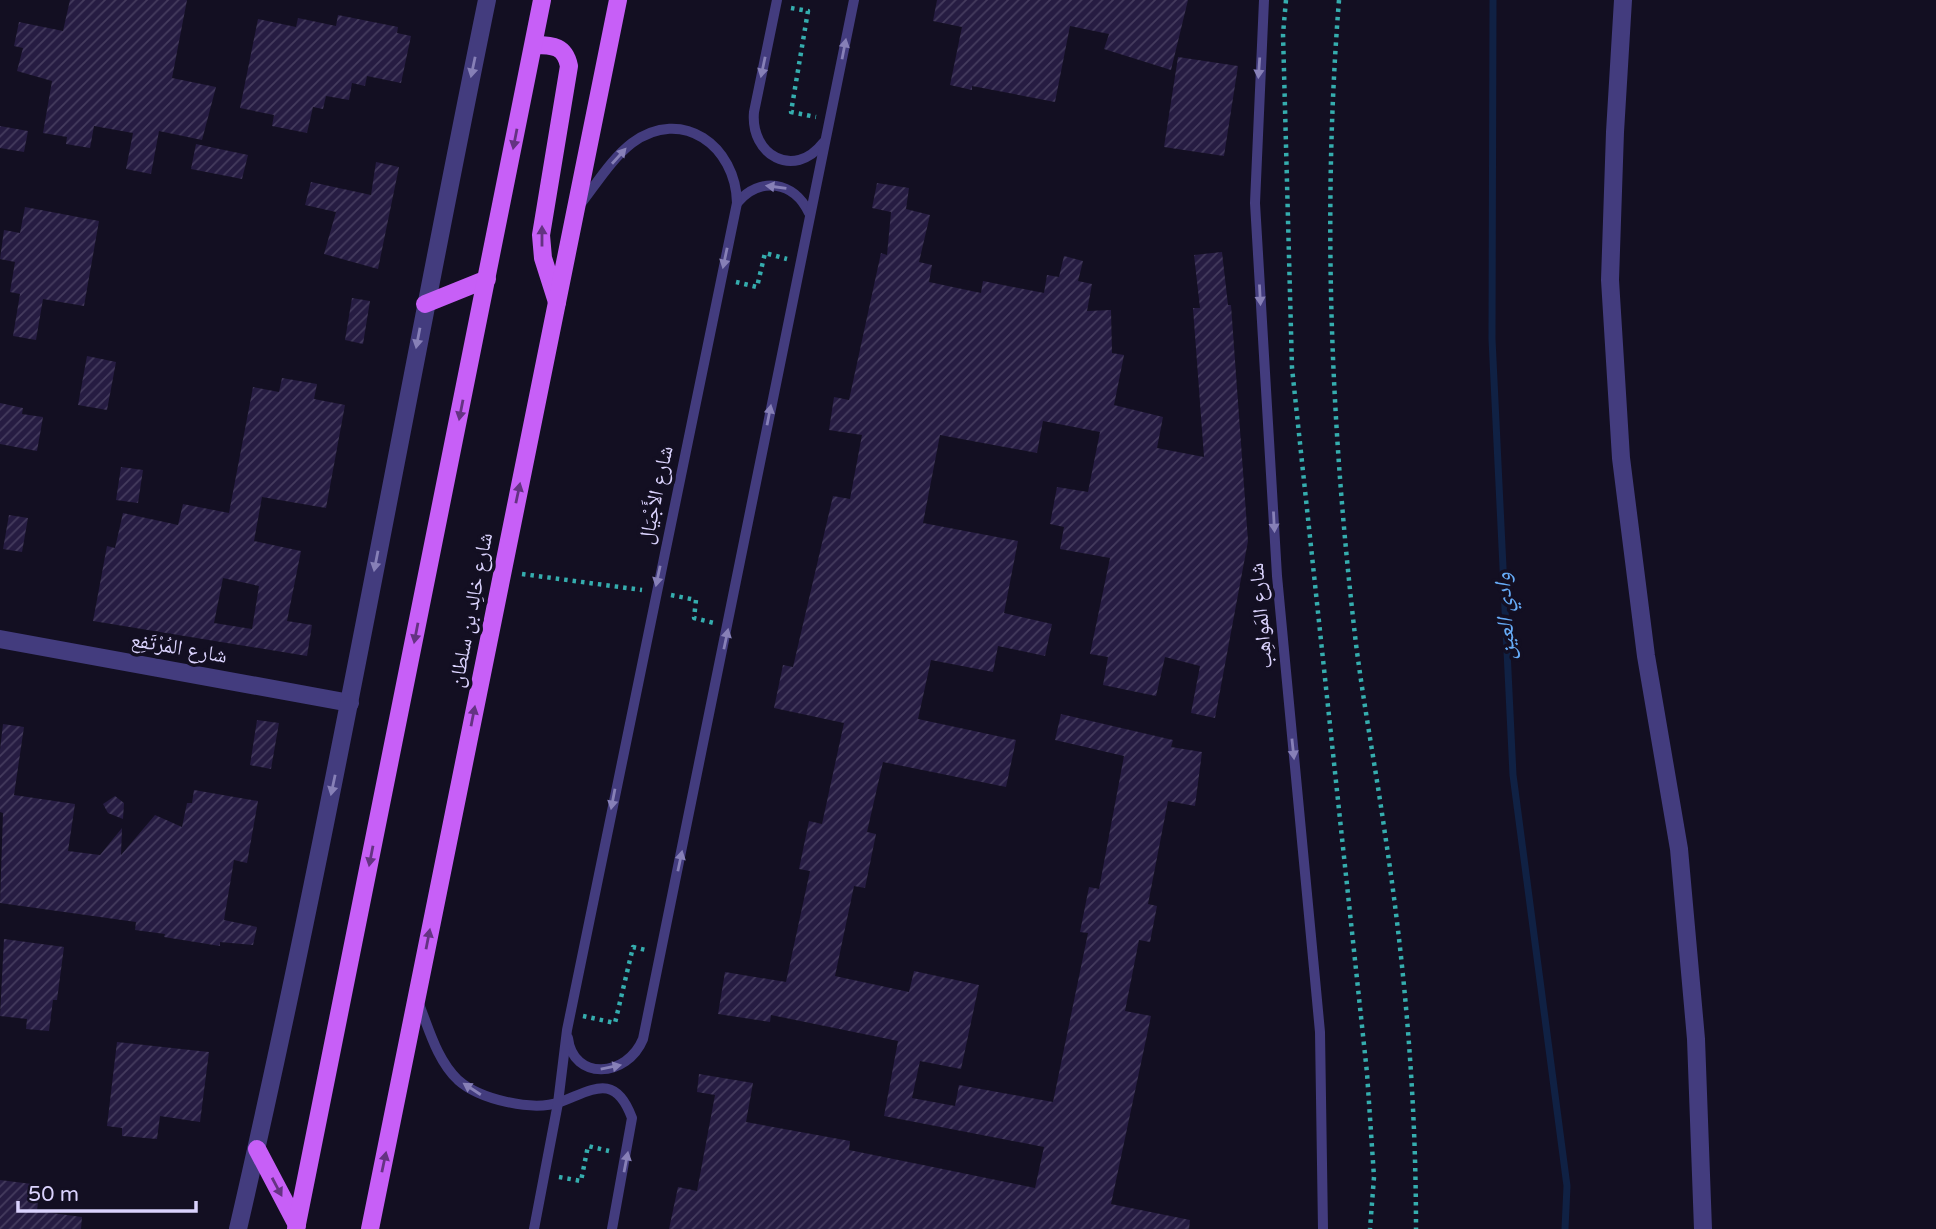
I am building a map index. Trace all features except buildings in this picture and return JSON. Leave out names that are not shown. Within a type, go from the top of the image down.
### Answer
[{"type":"main road","points":[[296,1227],[542,0]]},
{"type":"main road","name":"شارع خالِد بن سلطان","points":[[370,1229],[618,0]]},
{"type":"main road","points":[[535,45],[556,46],[563,51],[569,66],[541,235],[548,281],[557,302]]},
{"type":"main road","points":[[425,304],[487,279]]},
{"type":"main road","points":[[257,1149],[296,1227]]},
{"type":"street","points":[[238,1229],[350,703],[425,304],[487,0]]},
{"type":"street","points":[[1623,0],[1610,280],[1622,458],[1646,656],[1679,849],[1696,1039],[1703,1229]]},
{"type":"street","name":"شارع المُرْتَفِع","points":[[0,639],[350,703]]},
{"type":"lane","points":[[567,1030],[568,1044],[575,1057],[587,1066],[607,1069],[627,1063],[637,1053],[643,1040],[854,0]]},
{"type":"lane","name":"شارع المَواهِب","points":[[1264,0],[1255,203],[1277,576],[1320,1032],[1323,1229]]},
{"type":"lane","points":[[777,3],[754,111],[752,126],[756,140],[765,151],[791,161],[805,158],[817,151],[826,140]]},
{"type":"lane","name":"شارع الأَجْيَال","points":[[534,1229],[558,1103],[570,1013],[737,203],[735,177],[727,160],[701,136],[665,130],[647,135],[631,144],[577,209]]},
{"type":"lane","points":[[737,203],[758,187],[783,186],[804,202],[809,214]]},
{"type":"lane","points":[[416,998],[445,1064],[471,1090],[506,1102],[558,1103],[588,1088],[614,1092],[626,1102],[632,1118],[612,1229]]},
{"type":"path","points":[[1286,0],[1283,34],[1292,368],[1367,1073],[1374,1177],[1370,1229]]},
{"type":"path","points":[[1339,0],[1329,193],[1340,484],[1356,644],[1385,834],[1409,1030],[1416,1229]]},
{"type":"path","points":[[777,3],[808,11],[791,112],[830,119]]},
{"type":"path","points":[[721,278],[757,287],[765,253],[799,262]]},
{"type":"path","points":[[502,571],[696,600],[694,618],[728,627]]},
{"type":"path","points":[[570,1013],[615,1023],[633,947],[660,953]]},
{"type":"path","points":[[545,1174],[581,1181],[588,1146],[627,1154]]},
{"type":"waterway","name":"وادي العين","points":[[1493,0],[1492,339],[1513,775],[1567,1186],[1565,1229]]}]
